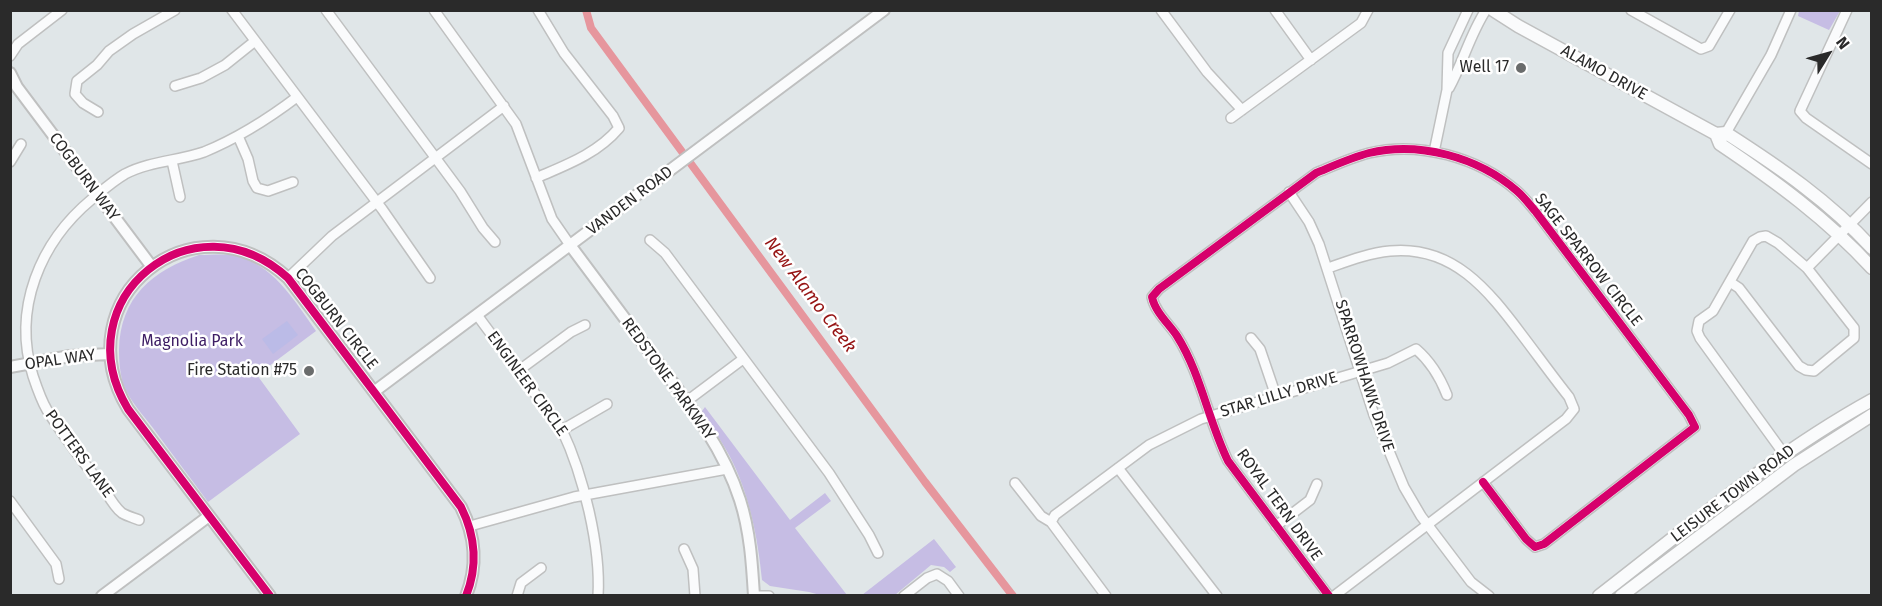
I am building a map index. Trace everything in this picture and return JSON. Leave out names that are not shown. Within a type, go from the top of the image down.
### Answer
[{"type":"main road","name":"ALAMO DRIVE","points":[[1493,10],[1518,26],[1790,175],[1850,225],[1872,248]]},
{"type":"main road","name":"ALAMO DRIVE","points":[[1721,137],[1802,201],[1872,268]]},
{"type":"main road","name":"LEISURE TOWN ROAD","points":[[1599,596],[1784,454],[1828,424],[1872,400]]},
{"type":"main road","name":"LEISURE TOWN ROAD","points":[[1621,596],[1794,465],[1872,416]]},
{"type":"street","points":[[10,56],[14,45],[62,10]]},
{"type":"street","points":[[98,112],[83,103],[75,94],[77,81],[97,65],[109,51],[175,10]]},
{"type":"street","points":[[232,10],[377,201],[430,278]]},
{"type":"street","points":[[326,10],[495,242]]},
{"type":"street","points":[[434,10],[516,124],[552,219],[570,245]]},
{"type":"street","points":[[536,178],[574,163],[607,140],[619,128],[613,116],[564,53],[538,10]]},
{"type":"street","name":"VANDEN ROAD","points":[[375,391],[884,10]]},
{"type":"street","points":[[1161,10],[1207,72],[1242,110]]},
{"type":"street","points":[[1275,10],[1311,60]]},
{"type":"street","points":[[1231,118],[1361,23],[1368,10]]},
{"type":"street","points":[[1434,152],[1447,90],[1448,53],[1468,10]]},
{"type":"street","points":[[1447,90],[1477,23],[1486,10]]},
{"type":"street","points":[[1631,10],[1701,49],[1709,46],[1730,10]]},
{"type":"street","points":[[1721,137],[1771,55],[1791,10]]},
{"type":"street","points":[[1847,10],[1800,111],[1806,118],[1872,164]]},
{"type":"street","points":[[175,86],[201,78],[225,65],[255,42]]},
{"type":"street","name":"COGBURN WAY","points":[[10,73],[14,86],[152,267]]},
{"type":"street","name":"POTTERS LANE","points":[[139,520],[121,512],[62,433],[44,404],[29,363],[26,335],[27,306],[39,267],[60,231],[75,214],[131,171],[203,152],[260,124],[297,96]]},
{"type":"street","points":[[288,278],[332,236],[504,106]]},
{"type":"street","points":[[238,136],[257,188],[268,192],[293,182]]},
{"type":"street","points":[[10,162],[21,144]]},
{"type":"street","name":"SAGE SPARROW CIRCLE","points":[[1152,297],[1159,289],[1316,173],[1368,153],[1390,150],[1434,152],[1474,164],[1496,175],[1517,191],[1536,212],[1689,415],[1695,427],[1544,544],[1535,547],[1526,539],[1483,482]]},
{"type":"street","points":[[172,161],[180,197]]},
{"type":"street","name":"SPARROWHAWK DRIVE","points":[[1289,192],[1309,222],[1328,268],[1384,443],[1404,487],[1427,524],[1471,582],[1489,596]]},
{"type":"street","points":[[1807,268],[1872,202]]},
{"type":"street","points":[[1730,282],[1740,288],[1799,366],[1814,371],[1848,345],[1854,338],[1854,328],[1807,268],[1778,243],[1766,236],[1753,241],[1713,311],[1699,321],[1697,331],[1700,338],[1784,454]]},
{"type":"street","points":[[650,240],[665,253],[829,473],[878,553]]},
{"type":"street","name":"REDSTONE PARKWAY","points":[[570,245],[710,434],[740,500],[748,532],[754,596]]},
{"type":"street","name":"COGBURN CIRCLE","points":[[270,596],[128,409],[114,379],[109,354],[111,334],[121,303],[134,284],[152,267],[179,252],[214,246],[234,248],[256,255],[288,278],[452,493],[470,526],[474,548],[474,564],[466,596]]},
{"type":"street","points":[[1328,268],[1372,254],[1393,251],[1429,254],[1465,271],[1495,298],[1569,398],[1574,409],[1566,419],[1334,596]]},
{"type":"street","name":"ROYAL TERN DRIVE","points":[[1152,297],[1157,309],[1186,352],[1228,461],[1329,596]]},
{"type":"street","name":"ENGINEER CIRCLE","points":[[477,315],[562,430],[579,470],[585,494],[597,564],[598,596]]},
{"type":"street","points":[[518,371],[571,332],[585,326]]},
{"type":"street","points":[[1251,338],[1260,349],[1276,396]]},
{"type":"street","name":"STAR LILLY DRIVE","points":[[1051,522],[1055,515],[1149,445],[1210,416],[1388,363],[1416,349],[1424,356],[1441,381],[1447,395]]},
{"type":"street","name":"OPAL WAY","points":[[10,367],[70,356],[109,354]]},
{"type":"street","points":[[687,401],[743,359]]},
{"type":"street","points":[[562,430],[607,404]]},
{"type":"street","points":[[1118,468],[1217,596]]},
{"type":"street","points":[[470,526],[585,494],[727,469]]},
{"type":"street","points":[[1015,483],[1041,516],[1051,522],[1106,596]]},
{"type":"street","points":[[1276,526],[1310,500],[1317,484]]},
{"type":"street","points":[[10,501],[56,564],[59,579]]},
{"type":"street","points":[[102,596],[209,516]]},
{"type":"street","points":[[684,549],[693,569],[695,596]]},
{"type":"street","points":[[517,596],[521,583],[541,568]]},
{"type":"street","points":[[904,596],[937,573],[948,581],[959,596]]},
{"type":"street","name":"SPARROWHAWK DRIVE","points":[[1471,582],[1475,596]]},
{"type":"street","points":[[759,596],[769,596]]},
{"type":"green space","points":[[1799,10],[1840,11],[1829,30],[1798,16]]},
{"type":"green space","name":"Magnolia Park","points":[[199,255],[232,255],[259,265],[281,284],[316,331],[257,375],[300,434],[208,502],[130,397],[124,386],[119,354],[125,315],[142,288],[167,269]]},
{"type":"green space","points":[[705,407],[790,520],[825,493],[831,501],[795,528],[847,595],[820,595],[770,586],[762,580],[755,532],[742,484],[729,455],[702,411]]},
{"type":"green space","points":[[934,539],[956,567],[950,572],[944,567],[931,565],[895,595],[862,595]]},
{"type":"shaded area","points":[[287,321],[298,335],[273,354],[262,339]]},
{"type":"waterway","name":"New Alamo Creek","points":[[586,10],[591,28],[925,482],[1013,596]]},
{"type":"cycle path","points":[[1329,596],[1228,461],[1192,366],[1177,336],[1159,313],[1152,297],[1159,289],[1316,173],[1369,153],[1408,149],[1428,151],[1466,161],[1501,179],[1520,193],[1536,212],[1689,415],[1695,427],[1544,544],[1535,547],[1526,539],[1483,482]]},
{"type":"cycle path","points":[[270,596],[128,409],[112,368],[112,330],[125,297],[148,270],[179,253],[214,247],[251,254],[288,278],[461,507],[469,528],[473,551],[472,573],[466,596]]},
{"type":"place","name":"Well 17","points":[[1521,68]]},
{"type":"place","name":"Fire Station #75","points":[[309,371]]}]
